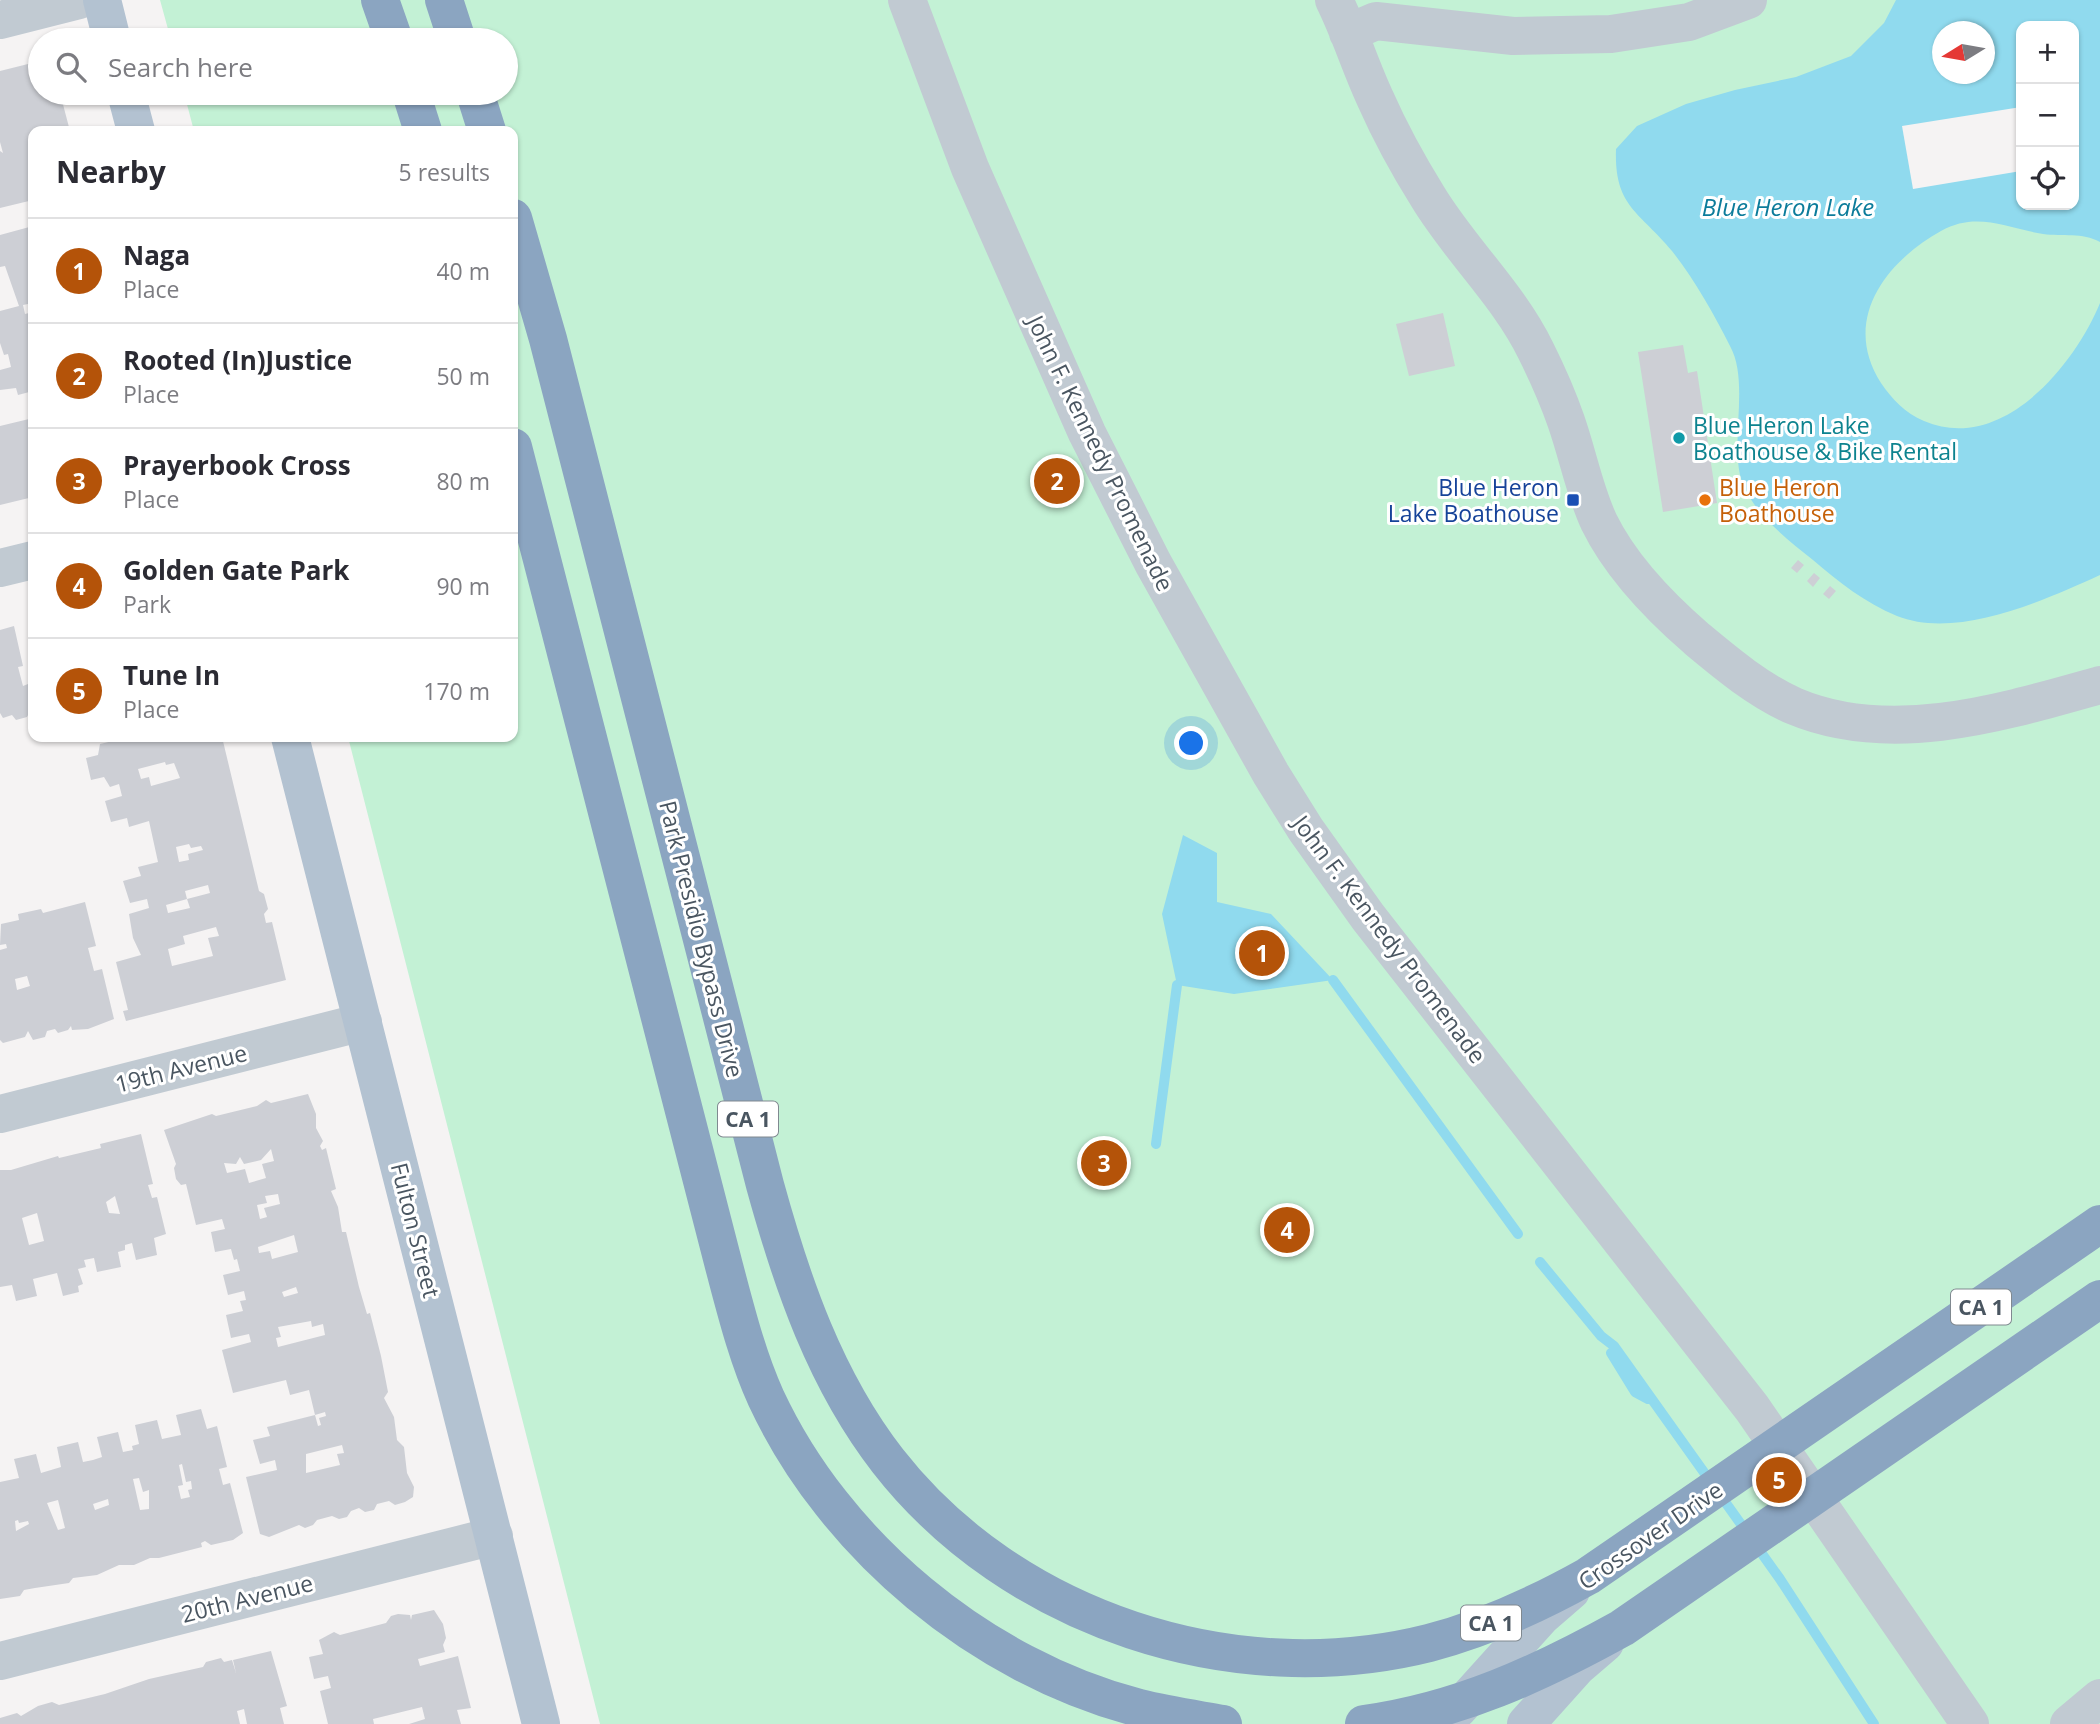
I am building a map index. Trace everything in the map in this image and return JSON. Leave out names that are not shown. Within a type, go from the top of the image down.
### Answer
[{"type":"highway","points":[[380,0],[390,28]]},
{"type":"highway","points":[[444,0],[453,28]]},
{"type":"highway","points":[[415,105],[421,126]]},
{"type":"highway","points":[[478,105],[485,126]]},
{"type":"highway","name":"Park Presidio Bypass Drive","points":[[518,235],[548,339],[783,1250],[828,1365],[888,1461],[940,1517],[973,1545],[1042,1592],[1078,1610],[1156,1639],[1235,1654],[1351,1656],[1429,1643],[1508,1616],[1588,1576]]},
{"type":"highway","name":"CA 1","points":[[518,466],[727,1278],[749,1356],[785,1435],[833,1506],[861,1537],[929,1601],[966,1628],[1048,1675],[1094,1693],[1137,1708],[1223,1724]]},
{"type":"highway","name":"Crossover Drive","points":[[1588,1576],[2100,1224]]},
{"type":"highway","name":"CA 1","points":[[1364,1724],[1455,1713],[1566,1660],[1622,1628],[2100,1299]]},
{"type":"main road","points":[[102,0],[109,28]]},
{"type":"main road","points":[[129,105],[135,126]]},
{"type":"main road","name":"Fulton Street","points":[[291,742],[541,1724]]},
{"type":"main road","name":"Crossover Drive","points":[[1455,1713],[1541,1617],[1588,1576]]},
{"type":"main road","points":[[1526,1724],[1577,1667],[1622,1628]]},
{"type":"street","points":[[0,20],[79,0]]},
{"type":"street","name":"John F. Kennedy Promenade","points":[[907,0],[970,168],[1087,433],[1159,575],[1278,785],[1368,917],[1752,1408],[1970,1724]]},
{"type":"street","points":[[1341,16],[1513,36],[1611,34],[1689,22],[1720,13],[1748,0]]},
{"type":"street","points":[[1341,16],[1385,121],[1427,195],[1469,257],[1522,325],[1536,351],[1566,420],[1600,524],[1622,558],[1653,596],[1723,661],[1759,687],[1793,705],[1830,718],[1865,723],[1950,720],[2001,712],[2100,685]]},
{"type":"street","points":[[0,569],[28,561]]},
{"type":"street","name":"19th Avenue","points":[[0,1114],[363,1022]]},
{"type":"street","name":"20th Avenue","points":[[0,1661],[494,1536]]},
{"type":"street","points":[[2069,1724],[2100,1698]]},
{"type":"green space","points":[[160,0],[2100,0],[2100,1724],[600,1724],[349,742],[518,742],[518,126],[193,126],[187,105],[518,105],[518,28],[168,28]]},
{"type":"water","name":"Blue Heron Lake","points":[[1896,0],[2100,0],[2100,242],[2086,237],[2043,234],[1992,223],[1967,222],[1954,225],[1921,244],[1902,259],[1875,295],[1868,316],[1866,337],[1870,360],[1885,389],[1917,418],[1953,428],[1981,425],[2007,415],[2032,398],[2072,353],[2100,303],[2100,575],[2000,614],[1946,623],[1921,622],[1885,611],[1833,576],[1784,536],[1757,508],[1744,487],[1739,472],[1739,379],[1730,346],[1680,262],[1631,207],[1619,184],[1616,149],[1637,126],[1686,104],[1796,77],[1851,56],[1884,23]]},
{"type":"water","points":[[1183,835],[1217,853],[1217,902],[1271,914],[1333,980],[1234,994],[1177,985],[1162,914]]},
{"type":"pier","points":[[2016,108],[2016,172],[1913,189],[1902,126]]},
{"type":"building","points":[[28,64],[28,105],[63,105],[69,126],[28,126],[28,201],[0,208],[0,151],[3,153],[0,142],[0,71]]},
{"type":"building","points":[[28,227],[28,304],[23,305],[25,314],[28,313],[28,392],[18,395],[16,388],[0,390],[0,370],[11,367],[8,354],[4,355],[0,343],[0,311],[19,306],[5,266],[0,267],[0,235]]},
{"type":"building","points":[[1443,313],[1455,366],[1409,376],[1396,324]]},
{"type":"building","name":"Blue Heron Lake Boathouse & Bike Rental","points":[[1683,345],[1688,373],[1697,371],[1717,503],[1663,512],[1638,352]]},
{"type":"building","points":[[28,419],[28,498],[0,505],[0,426]]},
{"type":"building","points":[[1798,560],[1804,565],[1797,573],[1791,568]]},
{"type":"building","points":[[1814,573],[1820,578],[1813,587],[1807,581]]},
{"type":"building","points":[[1830,586],[1836,591],[1829,599],[1823,594]]},
{"type":"building","points":[[14,626],[23,666],[18,667],[23,686],[28,684],[28,715],[16,720],[12,715],[3,718],[0,713],[0,630]]},
{"type":"building","points":[[109,742],[223,742],[259,891],[264,894],[268,909],[264,914],[266,923],[272,922],[286,980],[126,1021],[123,1011],[128,1010],[116,962],[141,955],[133,938],[129,914],[149,908],[147,899],[130,903],[123,881],[141,876],[138,867],[158,862],[149,821],[129,827],[127,818],[111,822],[105,801],[122,796],[119,784],[110,787],[104,777],[91,780],[86,758],[98,755],[100,744]],"holes":[[[165,762],[166,765],[174,763],[180,778],[151,786],[149,777],[141,779],[138,769]],[[189,844],[191,848],[201,846],[203,850],[188,854],[189,860],[179,862],[176,847]],[[208,885],[210,893],[187,899],[185,891]],[[187,899],[190,908],[168,913],[166,905]],[[216,927],[219,936],[208,938],[213,956],[172,966],[168,949],[185,944],[183,936]]]},
{"type":"building","points":[[85,902],[96,946],[88,948],[94,971],[102,969],[114,1019],[88,1029],[72,1030],[71,1026],[58,1033],[55,1029],[47,1031],[45,1037],[33,1040],[28,1031],[25,1037],[3,1043],[0,1040],[0,950],[7,948],[6,944],[0,945],[1,924],[19,920],[18,914],[41,909],[43,913]],"holes":[[[27,976],[30,986],[17,990],[15,979]]]},
{"type":"building","points":[[308,1094],[316,1114],[316,1128],[323,1141],[320,1146],[322,1150],[326,1148],[336,1189],[331,1191],[338,1207],[342,1232],[346,1232],[359,1287],[367,1314],[370,1313],[381,1356],[388,1392],[384,1398],[394,1417],[397,1440],[404,1447],[407,1473],[414,1487],[413,1497],[405,1502],[395,1505],[389,1501],[377,1504],[374,1510],[365,1512],[359,1508],[351,1511],[347,1517],[339,1519],[332,1516],[317,1520],[305,1528],[299,1525],[269,1537],[260,1534],[246,1477],[277,1470],[275,1460],[260,1464],[253,1440],[270,1436],[267,1427],[315,1415],[309,1390],[290,1395],[286,1380],[233,1393],[222,1350],[251,1342],[249,1334],[231,1338],[226,1315],[243,1311],[240,1301],[246,1300],[244,1291],[228,1295],[223,1275],[240,1271],[237,1259],[234,1260],[231,1249],[215,1252],[211,1232],[225,1229],[222,1219],[196,1225],[186,1184],[181,1185],[176,1179],[176,1164],[164,1130],[212,1114],[216,1116],[257,1106],[266,1100],[271,1103]],"holes":[[[271,1149],[274,1161],[262,1164],[266,1178],[249,1183],[245,1169],[227,1173],[224,1163],[236,1164],[240,1157],[244,1164],[261,1160]],[[278,1194],[280,1204],[264,1208],[267,1217],[260,1219],[257,1205],[267,1203],[265,1196]],[[294,1235],[298,1252],[272,1259],[270,1251],[259,1253],[258,1247]],[[296,1287],[298,1293],[284,1297],[282,1292]],[[311,1321],[312,1327],[323,1324],[325,1335],[278,1347],[276,1338],[281,1337],[278,1327]],[[325,1412],[326,1416],[319,1418],[321,1425],[318,1426],[315,1415]],[[342,1445],[344,1453],[337,1454],[340,1465],[306,1473],[306,1454]]]},
{"type":"building","points":[[141,1134],[153,1184],[148,1185],[152,1198],[157,1197],[166,1234],[154,1238],[157,1255],[136,1260],[132,1243],[125,1245],[125,1250],[118,1252],[121,1267],[97,1272],[94,1258],[84,1260],[86,1267],[78,1269],[83,1284],[78,1286],[79,1292],[63,1296],[57,1273],[33,1279],[37,1296],[16,1301],[12,1285],[0,1287],[0,1170],[11,1170],[58,1156],[59,1158],[101,1148],[100,1144]],"holes":[[[115,1196],[120,1214],[109,1213],[106,1202]],[[37,1213],[44,1241],[29,1245],[22,1218]]]},
{"type":"building","points":[[201,1409],[207,1429],[217,1426],[227,1467],[219,1469],[223,1485],[230,1483],[243,1533],[233,1540],[211,1545],[205,1541],[201,1543],[202,1547],[150,1558],[134,1565],[119,1565],[97,1575],[73,1578],[69,1583],[24,1590],[20,1596],[0,1599],[0,1482],[19,1478],[14,1459],[36,1454],[41,1473],[61,1467],[57,1447],[78,1442],[83,1462],[93,1460],[102,1457],[97,1437],[118,1432],[123,1452],[133,1450],[132,1446],[139,1444],[135,1425],[157,1420],[162,1439],[181,1435],[176,1415]],"holes":[[[182,1464],[186,1482],[191,1481],[192,1489],[188,1490],[190,1497],[181,1499],[178,1486],[183,1485],[179,1465]],[[139,1478],[143,1492],[149,1490],[149,1509],[140,1510],[133,1479]],[[108,1499],[109,1505],[95,1510],[93,1504]],[[58,1500],[65,1528],[58,1530],[47,1503]],[[15,1521],[28,1521],[29,1524],[16,1531]]]},
{"type":"building","points":[[434,1610],[443,1624],[445,1652],[418,1659],[420,1666],[458,1656],[471,1708],[457,1710],[461,1724],[409,1724],[425,1719],[422,1707],[373,1719],[374,1724],[328,1724],[320,1691],[331,1688],[328,1676],[314,1679],[309,1657],[323,1654],[319,1640],[334,1632],[340,1635],[386,1623],[391,1616],[398,1614],[410,1615],[411,1620],[412,1615]]},
{"type":"building","points":[[271,1651],[287,1706],[280,1708],[284,1724],[247,1724],[244,1709],[237,1711],[240,1724],[0,1724],[0,1718],[17,1713],[21,1716],[38,1706],[52,1702],[59,1705],[105,1694],[149,1679],[203,1667],[206,1662],[221,1658],[224,1662],[232,1660],[236,1673],[233,1660]]},
{"type":"waterway","points":[[1333,980],[1518,1234]]},
{"type":"waterway","points":[[1156,1144],[1177,985]]},
{"type":"waterway","points":[[1540,1262],[1601,1336],[1614,1346],[1780,1579],[1874,1724]]},
{"type":"waterway","points":[[1611,1353],[1635,1392],[1648,1399]]},
{"type":"place","name":"Blue Heron Lake Boathouse & Bike Rental","points":[[1679,438]]},
{"type":"place","name":"Rooted (In)Justice","points":[[1057,481]]},
{"type":"place","name":"Blue Heron Lake Boathouse","points":[[1573,500]]},
{"type":"place","name":"Blue Heron Boathouse","points":[[1705,500]]},
{"type":"place","name":"Naga","points":[[1262,953]]},
{"type":"place","name":"Prayerbook Cross","points":[[1104,1163]]},
{"type":"place","name":"Golden Gate Park","points":[[1287,1230]]},
{"type":"place","name":"Tune In","points":[[1779,1480]]}]
